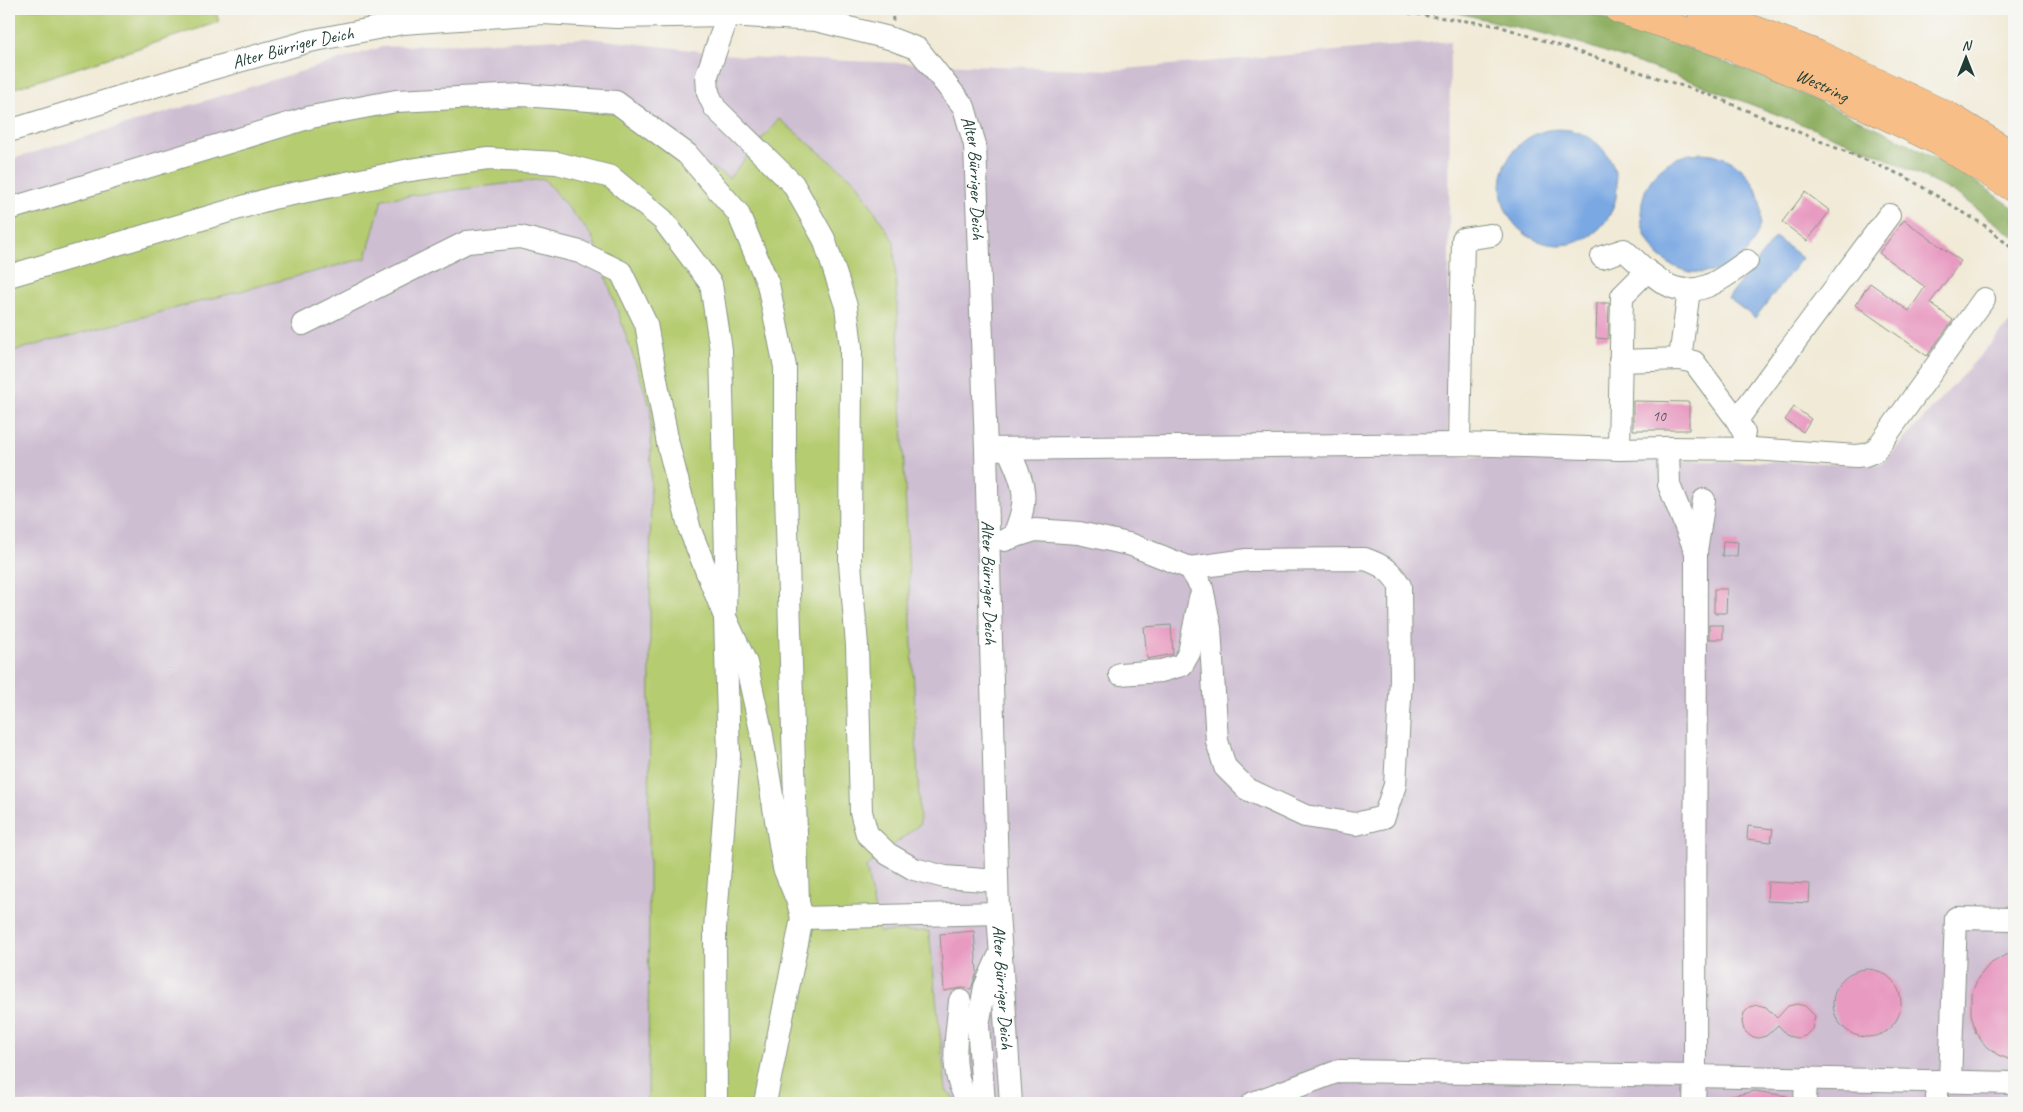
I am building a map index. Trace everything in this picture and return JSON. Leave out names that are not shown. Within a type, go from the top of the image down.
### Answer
[{"type":"main road","name":"Westring","points":[[1618,9],[1725,44],[1816,82],[1940,142],[2014,188]]},
{"type":"main road","name":"Westring","points":[[1700,9],[1817,54],[1950,117],[2014,156]]},
{"type":"lane","name":"Alter Bürriger Deich","points":[[9,131],[207,70],[310,41],[403,23],[543,13],[616,17],[728,15],[816,20],[889,38],[918,48],[964,107],[975,145],[989,546],[998,913],[1011,1103]]},
{"type":"lane","points":[[728,15],[708,75],[708,93],[715,108],[793,184],[824,239],[846,306],[851,347],[850,564],[857,645],[861,812],[867,834],[888,854],[914,869],[945,877],[997,881]]},
{"type":"lane","points":[[9,209],[311,117],[396,102],[523,95],[616,102],[687,154],[738,213],[768,284],[785,367],[785,459],[800,910],[765,1103]]},
{"type":"lane","points":[[9,276],[273,198],[410,170],[488,159],[558,163],[611,177],[663,220],[711,284],[721,350],[729,756],[714,929],[716,1103]]},
{"type":"lane","points":[[1737,420],[1889,216]]},
{"type":"lane","points":[[1459,444],[1463,239],[1491,235]]},
{"type":"lane","points":[[303,324],[467,242],[520,238],[580,252],[621,272],[646,324],[668,444],[690,530],[725,618],[746,662],[762,735],[784,868],[800,910]]},
{"type":"lane","points":[[1602,257],[1624,250],[1647,271],[1667,285],[1689,290],[1703,288],[1716,282],[1747,260]]},
{"type":"lane","points":[[1619,449],[1622,296],[1647,271]]},
{"type":"lane","points":[[1680,358],[1689,290]]},
{"type":"lane","points":[[986,449],[1459,444],[1619,449],[1753,449],[1865,455],[1875,451],[1984,298]]},
{"type":"lane","points":[[1620,361],[1680,358],[1694,362],[1737,420],[1753,449]]},
{"type":"lane","points":[[1668,448],[1669,485],[1696,552]]},
{"type":"lane","points":[[1008,449],[1018,470],[1024,495],[1022,516],[1013,537]]},
{"type":"lane","points":[[1694,1103],[1696,552],[1704,500]]},
{"type":"lane","points":[[989,546],[1035,530],[1079,533],[1132,545],[1190,568],[1247,560],[1365,559],[1382,565],[1393,573],[1400,586],[1401,680],[1396,785],[1384,817],[1356,824],[1305,816],[1247,789],[1225,767],[1217,741],[1210,628],[1202,588],[1190,568]]},
{"type":"lane","points":[[1120,674],[1161,672],[1182,665],[1190,653],[1202,588]]},
{"type":"lane","points":[[800,910],[998,913]]},
{"type":"lane","points":[[1937,1103],[1944,1081],[1956,918],[2014,919]]},
{"type":"lane","points":[[984,1103],[978,1025],[985,987],[1000,952]]},
{"type":"lane","points":[[960,1001],[955,1060],[956,1078],[970,1103]]},
{"type":"lane","points":[[1253,1103],[1339,1071],[2014,1082]]},
{"type":"lane","points":[[1805,1103],[1806,1078]]},
{"type":"path","points":[[892,9],[893,23]]},
{"type":"path","points":[[1377,9],[1496,26],[1710,95],[1906,177],[1987,227],[2014,250]]},
{"type":"shaded area","points":[[587,38],[761,58],[1113,70],[1450,41],[1448,456],[1882,464],[2014,318],[2014,1103],[9,1103],[9,160],[382,47]]},
{"type":"green space","points":[[9,9],[215,9],[219,22],[9,90]]},
{"type":"green space","points":[[1442,9],[1577,9],[1638,29],[1769,79],[1888,133],[1971,178],[2014,208],[2014,237],[1957,194],[1873,152],[1691,81],[1570,40]]},
{"type":"green space","points":[[530,104],[614,113],[729,178],[779,119],[857,183],[894,242],[920,824],[866,867],[879,932],[929,931],[946,1090],[959,1103],[648,1103],[651,409],[592,236],[544,179],[382,199],[366,258],[9,352],[9,218],[312,123],[398,110]]},
{"type":"water","points":[[1559,129],[1581,134],[1600,146],[1612,165],[1617,187],[1612,209],[1600,228],[1581,240],[1559,245],[1537,240],[1518,228],[1506,209],[1501,187],[1506,165],[1518,146],[1537,134]]},
{"type":"water","points":[[1701,153],[1713,154],[1724,158],[1734,163],[1743,171],[1751,180],[1756,190],[1760,201],[1760,225],[1756,236],[1751,246],[1743,255],[1734,263],[1724,268],[1713,272],[1701,273],[1689,272],[1678,268],[1668,263],[1659,255],[1651,246],[1646,236],[1642,225],[1641,213],[1642,201],[1646,190],[1651,180],[1659,171],[1668,163],[1678,158],[1689,154]]},
{"type":"water","points":[[1775,237],[1802,258],[1755,318],[1728,298]]},
{"type":"building","points":[[1805,192],[1830,211],[1807,241],[1782,222]]},
{"type":"building","points":[[1904,220],[1961,261],[1930,303],[1953,320],[1927,356],[1855,305],[1870,283],[1909,311],[1925,287],[1879,253]]},
{"type":"building","points":[[1597,303],[1609,303],[1608,339],[1596,338]]},
{"type":"building","points":[[1633,401],[1689,402],[1689,430],[1633,430]]},
{"type":"building","points":[[1794,407],[1811,419],[1803,432],[1785,420]]},
{"type":"building","points":[[1723,541],[1738,542],[1737,556],[1722,556]]},
{"type":"building","points":[[1714,589],[1727,589],[1726,613],[1714,613]]},
{"type":"building","points":[[1171,625],[1173,654],[1147,659],[1144,627]]},
{"type":"building","points":[[1709,625],[1723,625],[1723,639],[1709,639]]},
{"type":"building","points":[[1748,826],[1773,829],[1771,842],[1747,839]]},
{"type":"building","points":[[1768,882],[1810,884],[1809,903],[1767,901]]},
{"type":"building","points":[[974,931],[977,972],[971,989],[961,988],[944,991],[940,934]]},
{"type":"building","points":[[2014,950],[2014,1061],[1998,1055],[1983,1043],[1976,1033],[1971,1014],[1971,995],[1978,978],[1990,964]]},
{"type":"building","points":[[1860,969],[1874,969],[1886,974],[1896,984],[1901,996],[1901,1010],[1896,1022],[1886,1032],[1874,1037],[1860,1037],[1848,1032],[1838,1022],[1833,1010],[1833,996],[1838,984],[1848,974]]},
{"type":"building","points":[[1797,1004],[1805,1006],[1815,1016],[1812,1029],[1805,1036],[1797,1038],[1788,1036],[1778,1025],[1766,1036],[1758,1038],[1750,1036],[1744,1030],[1742,1022],[1744,1013],[1750,1007],[1758,1005],[1766,1007],[1777,1018],[1788,1006]]},
{"type":"building","points":[[1755,1091],[1787,1096],[1786,1103],[1724,1103],[1724,1098]]}]
